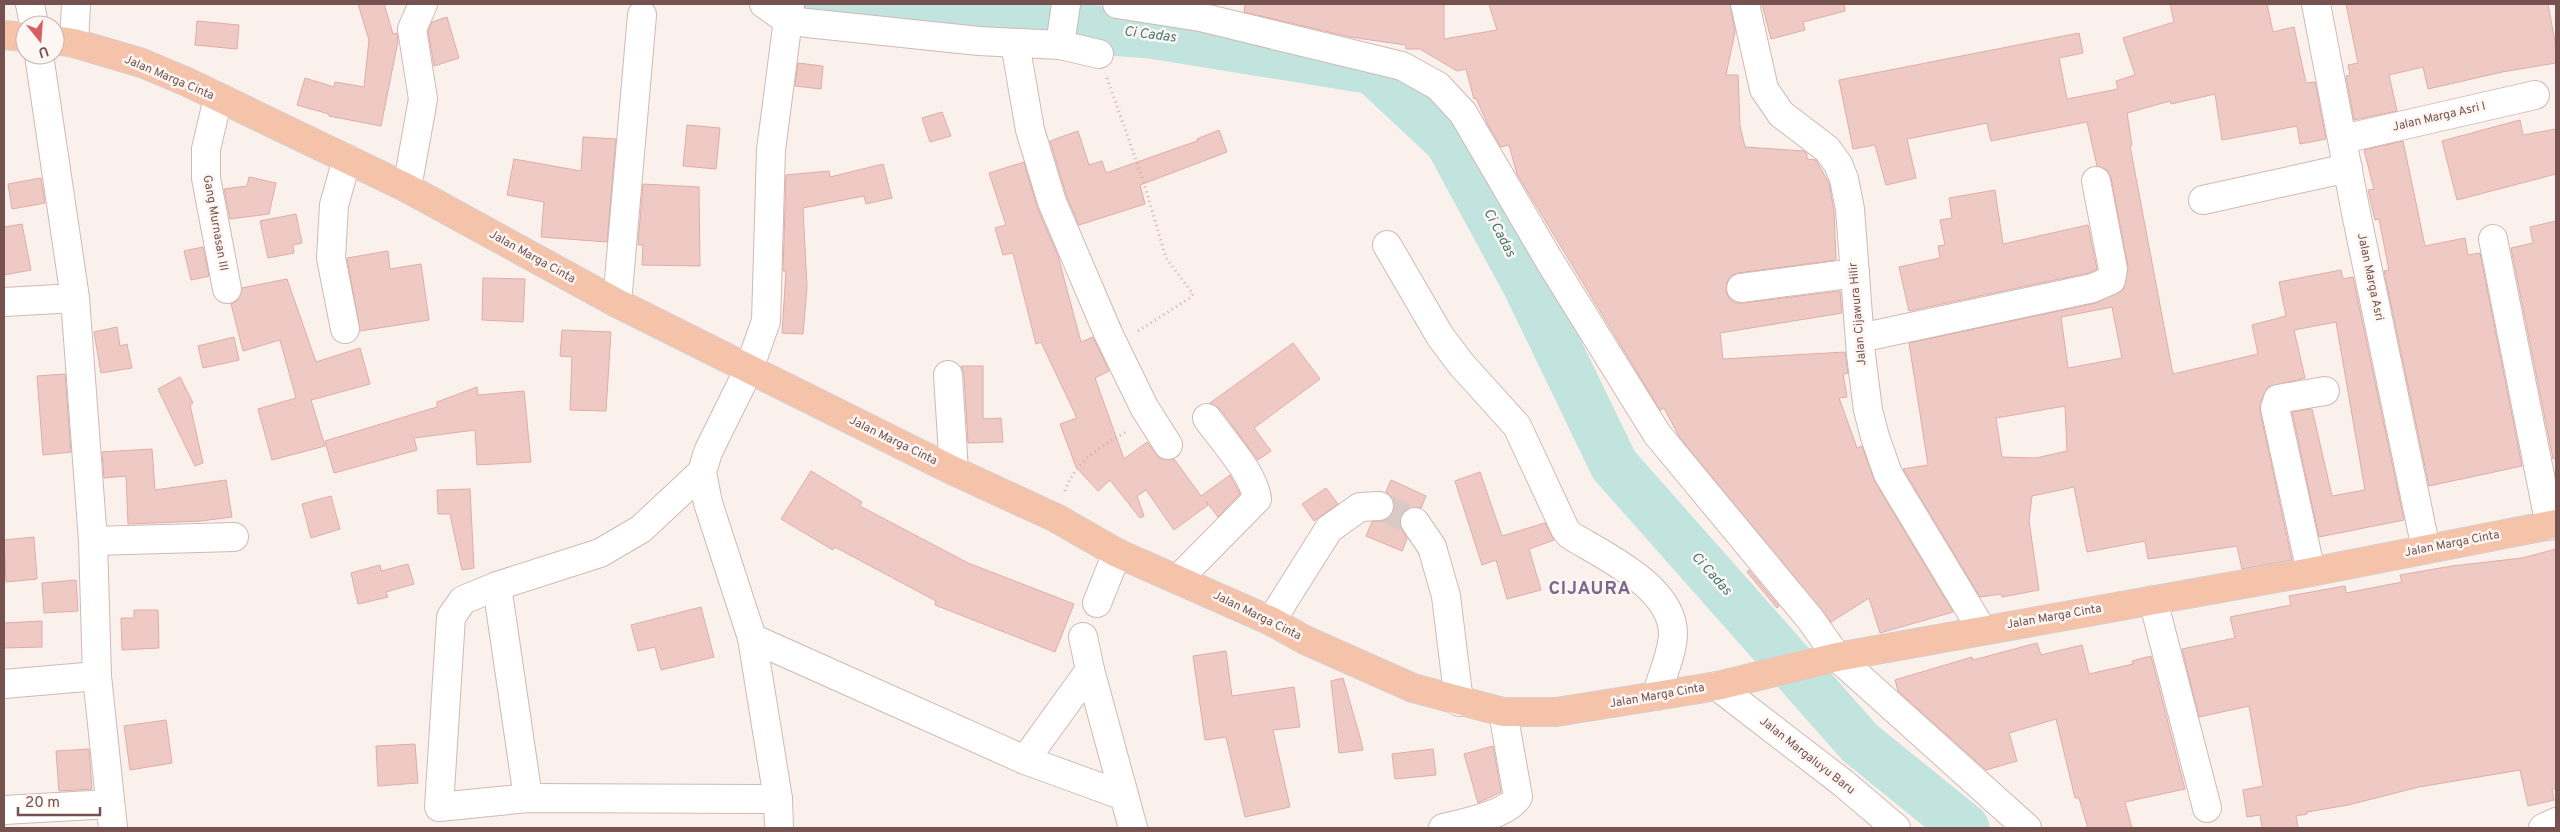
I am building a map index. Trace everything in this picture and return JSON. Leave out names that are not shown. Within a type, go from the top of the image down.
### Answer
[{"type":"main road","name":"Jalan Marga Cinta","points":[[65,42],[142,63],[407,188],[617,304],[954,471],[1056,518],[1117,553],[1179,578],[1271,621],[1305,640],[1413,688],[1459,702],[1503,712],[1556,712],[1717,686],[1836,657],[2311,572],[2553,525]]},
{"type":"street","points":[[65,39],[76,4]]},
{"type":"street","points":[[407,188],[423,99],[412,29],[423,4]]},
{"type":"street","points":[[1117,4],[1200,17],[1402,66],[1438,86],[1463,113],[1549,260],[1657,434],[1810,620],[1836,657],[2026,828]]},
{"type":"street","name":"Jalan Cijawura Hilir","points":[[1745,4],[1764,89],[1772,103],[1782,114],[1827,149],[1838,164],[1850,209],[1860,338],[1868,410],[1874,437],[1888,474],[1982,630]]},
{"type":"street","name":"Jalan Marga Asri","points":[[2316,4],[2426,550]]},
{"type":"street","points":[[1060,43],[1066,5]]},
{"type":"street","points":[[778,828],[778,799],[752,638],[708,503],[702,472],[708,452],[749,369],[766,321],[771,150],[782,9],[1015,43],[1060,43],[1098,54]]},
{"type":"street","points":[[617,304],[642,14]]},
{"type":"street","points":[[1015,43],[1030,130],[1052,202],[1115,346],[1151,418],[1168,445]]},
{"type":"street","points":[[4,810],[111,816],[97,676],[93,542],[75,298],[40,65]]},
{"type":"street","name":"Jalan Marga Asri I","points":[[2343,139],[2535,95]]},
{"type":"street","name":"Gang Murnasan III","points":[[218,98],[205,160],[227,289]]},
{"type":"street","points":[[345,329],[331,258],[334,206],[347,159]]},
{"type":"street","points":[[2203,200],[2348,168]]},
{"type":"street","points":[[1860,338],[2094,288],[2111,280],[2113,269],[2096,181]]},
{"type":"street","points":[[2493,238],[2553,525]]},
{"type":"street","points":[[1387,245],[1440,336],[1461,364],[1517,426],[1565,529],[1570,535],[1631,572],[1663,602],[1669,611],[1673,636],[1656,696]]},
{"type":"street","points":[[1741,288],[1855,273]]},
{"type":"street","points":[[4,302],[75,298]]},
{"type":"street","points":[[722,426],[725,357]]},
{"type":"street","points":[[948,375],[954,471]]},
{"type":"street","points":[[2311,572],[2275,408],[2278,398],[2325,391]]},
{"type":"street","points":[[1179,578],[1256,499],[1256,492],[1247,474],[1207,418]]},
{"type":"street","points":[[702,472],[641,529],[600,552],[497,586],[464,600],[451,617],[440,817],[528,798],[778,799]]},
{"type":"street","points":[[1271,621],[1329,529],[1360,507],[1379,506]]},
{"type":"street","points":[[1415,522],[1432,547],[1446,596],[1459,702]]},
{"type":"street","points":[[93,542],[234,537]]},
{"type":"street","points":[[1097,603],[1117,553]]},
{"type":"street","points":[[497,586],[528,798]]},
{"type":"street","points":[[2153,600],[2207,808]]},
{"type":"street","points":[[1084,637],[1090,670],[1132,828]]},
{"type":"street","points":[[752,638],[1025,760],[1124,796]]},
{"type":"street","points":[[1025,760],[1090,670]]},
{"type":"street","points":[[4,684],[97,676]]},
{"type":"street","name":"Jalan Margaluyu Baru","points":[[1717,686],[1843,783],[1896,828]]},
{"type":"street","points":[[1452,827],[1501,811],[1513,805],[1518,797],[1503,712]]},
{"type":"street","points":[[2544,828],[2556,822]]},
{"type":"path","points":[[1098,54],[1143,180],[1166,258],[1193,294],[1190,298],[1115,346]]},
{"type":"path","points":[[1056,518],[1068,482],[1080,463],[1102,445],[1151,418]]},
{"type":"building","points":[[358,4],[384,4],[393,34],[397,33],[398,41],[381,126],[329,116],[329,114],[297,105],[305,78],[334,87],[335,82],[364,87],[369,40]]},
{"type":"building","points":[[1245,4],[1444,4],[1444,39],[1497,30],[1489,4],[1730,4],[1735,32],[1726,75],[1738,75],[1740,126],[1745,147],[1804,151],[1807,154],[1807,159],[1816,160],[1829,183],[1834,211],[1836,260],[1738,273],[1731,276],[1727,282],[1726,291],[1729,298],[1735,303],[1743,303],[1840,291],[1842,313],[1720,333],[1723,359],[1845,352],[1848,373],[1843,374],[1847,397],[1839,398],[1857,448],[1862,446],[1875,482],[1953,612],[1880,633],[1869,598],[1831,622],[1680,438],[1664,408],[1660,410],[1517,174],[1509,145],[1501,147],[1488,125],[1476,98],[1474,99],[1466,69],[1457,71],[1420,49],[1406,49],[1406,45],[1350,37],[1244,12]]},
{"type":"building","points":[[1762,4],[1844,4],[1845,11],[1803,22],[1805,30],[1771,39]]},
{"type":"building","points":[[2170,4],[2267,4],[2273,32],[2294,27],[2306,83],[2315,82],[2326,139],[2300,144],[2297,126],[2222,140],[2215,94],[2171,104],[2170,101],[2127,113],[2132,145],[2130,146],[2173,374],[2258,354],[2252,325],[2286,316],[2279,282],[2341,270],[2343,279],[2353,277],[2404,520],[2319,537],[2292,412],[2312,409],[2332,496],[2365,490],[2336,322],[2294,330],[2305,378],[2268,387],[2260,403],[2260,411],[2292,560],[2242,569],[2237,546],[2148,559],[2145,541],[2087,552],[2074,487],[2032,496],[2029,521],[2039,590],[2002,597],[2001,594],[1980,597],[1903,469],[1928,465],[1909,343],[2096,303],[2123,290],[2128,266],[2111,178],[2107,170],[2097,166],[2087,122],[1991,141],[1987,123],[1907,139],[1916,178],[1886,185],[1875,145],[1853,149],[1839,80],[2079,33],[2083,53],[2059,58],[2067,99],[2118,89],[2116,81],[2135,75],[2123,38],[2174,22]],"holes":[[[2112,307],[2122,358],[2068,368],[2061,317]],[[2065,406],[2067,451],[2036,458],[2002,457],[1996,418]]]},
{"type":"building","points":[[2346,4],[2548,4],[2556,47],[2556,63],[2502,72],[2428,89],[2423,67],[2389,75],[2397,111],[2354,120],[2346,76],[2350,75],[2348,65],[2358,63]]},
{"type":"building","points":[[447,17],[459,58],[434,66],[428,31],[432,22]]},
{"type":"building","points":[[197,21],[239,25],[237,49],[195,45]]},
{"type":"building","points":[[798,63],[823,66],[821,89],[795,86]]},
{"type":"building","points":[[942,112],[951,136],[930,142],[922,118]]},
{"type":"building","points":[[2520,120],[2523,135],[2556,129],[2556,174],[2457,200],[2442,141]]},
{"type":"building","points":[[687,125],[720,128],[716,169],[683,166]]},
{"type":"building","points":[[1219,130],[1227,152],[1140,185],[1145,204],[1079,225],[1067,197],[1050,141],[1078,131],[1089,165],[1102,161],[1106,173],[1197,141],[1197,139]]},
{"type":"building","points":[[583,137],[616,139],[607,242],[541,237],[544,202],[507,195],[514,159],[581,171]]},
{"type":"building","points":[[2403,141],[2425,246],[2465,238],[2468,255],[2480,253],[2522,466],[2429,486],[2384,271],[2389,270],[2379,219],[2375,220],[2368,190],[2374,189],[2364,150]]},
{"type":"building","points":[[1024,162],[1037,207],[1058,256],[1081,342],[1093,337],[1109,371],[1095,378],[1124,459],[1147,442],[1160,459],[1174,459],[1201,496],[1230,475],[1240,494],[1218,517],[1206,501],[1208,505],[1174,530],[1146,490],[1137,496],[1144,516],[1140,518],[1110,480],[1098,491],[1076,467],[1060,424],[1077,418],[1041,342],[1036,344],[1013,253],[1003,255],[995,228],[1006,225],[989,173]]},
{"type":"building","points":[[883,164],[892,198],[866,204],[864,196],[803,208],[807,287],[803,334],[782,333],[786,271],[783,271],[786,175],[829,171],[830,177]]},
{"type":"building","points":[[249,177],[276,183],[269,214],[230,219],[224,189],[247,186]]},
{"type":"building","points":[[41,178],[45,203],[12,209],[8,184]]},
{"type":"building","points":[[643,184],[699,187],[700,266],[642,265],[643,245],[638,245]]},
{"type":"building","points":[[1995,190],[2003,244],[2088,225],[2097,269],[2088,273],[1909,311],[1899,267],[1940,258],[1938,246],[1945,245],[1940,220],[1952,218],[1949,198]]},
{"type":"building","points":[[296,214],[302,243],[293,245],[294,253],[268,258],[260,221]]},
{"type":"building","points":[[2556,221],[2556,458],[2553,459],[2511,248],[2533,243],[2530,227]]},
{"type":"building","points":[[22,224],[31,270],[4,275],[4,227]]},
{"type":"building","points":[[203,247],[209,276],[191,280],[184,251]]},
{"type":"building","points":[[388,251],[390,269],[421,264],[429,320],[360,331],[347,258]]},
{"type":"building","points":[[483,278],[525,279],[523,322],[482,320]]},
{"type":"building","points":[[287,279],[316,362],[360,348],[370,384],[311,400],[325,446],[272,460],[258,409],[296,398],[280,340],[243,351],[231,304],[238,300],[242,288]]},
{"type":"building","points":[[117,327],[120,346],[127,344],[132,368],[101,373],[94,332]]},
{"type":"building","points":[[562,330],[611,332],[606,411],[570,410],[572,357],[560,356]]},
{"type":"building","points":[[234,337],[239,360],[203,368],[198,346]]},
{"type":"building","points":[[1293,343],[1320,379],[1254,428],[1271,451],[1258,460],[1220,409],[1210,403]]},
{"type":"building","points":[[961,366],[983,366],[983,419],[1001,418],[1003,442],[968,443],[964,374]]},
{"type":"building","points":[[65,374],[71,452],[43,455],[37,376]]},
{"type":"building","points":[[180,377],[193,403],[190,405],[203,463],[195,466],[158,389]]},
{"type":"building","points":[[477,387],[478,395],[524,391],[531,462],[477,465],[475,430],[414,438],[417,450],[334,473],[325,441],[437,407],[437,402]]},
{"type":"building","points":[[152,449],[155,490],[226,480],[232,517],[201,521],[128,524],[126,476],[104,478],[102,452]]},
{"type":"building","points":[[811,471],[862,502],[860,506],[968,563],[1074,604],[1055,652],[935,605],[936,601],[835,547],[833,550],[781,519]]},
{"type":"building","points":[[1480,472],[1502,536],[1545,523],[1554,540],[1529,549],[1541,590],[1507,599],[1496,560],[1482,565],[1455,481]]},
{"type":"building","points":[[1391,480],[1426,496],[1421,508],[1407,509],[1401,516],[1400,524],[1407,539],[1402,551],[1366,536],[1372,522],[1387,519],[1393,513],[1395,505],[1392,498],[1386,492]]},
{"type":"building","points":[[1326,488],[1338,504],[1314,521],[1302,504]]},
{"type":"building","points":[[470,489],[474,568],[462,570],[450,514],[438,514],[437,490]]},
{"type":"building","points":[[331,496],[340,529],[311,538],[302,504]]},
{"type":"building","points":[[34,537],[37,579],[6,582],[4,540]]},
{"type":"building","points":[[2556,549],[2556,789],[2552,789],[2554,800],[2528,806],[2520,770],[2419,787],[2348,805],[2307,812],[2307,814],[2296,816],[2298,828],[2262,828],[2260,815],[2247,817],[2243,790],[2263,786],[2249,706],[2199,717],[2182,649],[2235,638],[2230,617],[2291,605],[2289,596],[2345,586],[2346,593],[2402,582],[2400,575],[2452,566],[2522,558]]},
{"type":"building","points":[[408,564],[414,584],[386,592],[388,597],[358,604],[351,573],[380,565],[381,571]]},
{"type":"building","points":[[1749,570],[1779,606],[1777,608],[1747,572]]},
{"type":"building","points":[[76,580],[78,611],[44,613],[42,583]]},
{"type":"building","points":[[701,607],[714,657],[661,670],[655,647],[638,651],[631,625]]},
{"type":"building","points":[[134,610],[158,610],[159,648],[122,650],[121,618],[134,618]]},
{"type":"building","points":[[42,621],[42,647],[4,648],[4,623]]},
{"type":"building","points":[[2037,643],[2041,655],[2082,645],[2089,674],[2133,664],[2132,661],[2151,656],[2185,789],[2125,802],[2132,828],[2088,828],[2079,798],[2075,798],[2056,719],[2009,733],[2017,761],[1986,770],[1898,691],[1895,680],[1972,657],[1973,660]]},
{"type":"building","points":[[1226,651],[1232,696],[1294,687],[1300,727],[1273,730],[1290,807],[1245,817],[1226,737],[1205,740],[1193,656]]},
{"type":"building","points":[[1343,678],[1363,750],[1339,753],[1331,681]]},
{"type":"building","points":[[166,720],[172,763],[130,770],[124,726]]},
{"type":"building","points":[[415,744],[418,783],[378,786],[376,746]]},
{"type":"building","points":[[1493,746],[1501,792],[1478,803],[1464,754]]},
{"type":"building","points":[[89,749],[92,789],[59,791],[56,751]]},
{"type":"building","points":[[1433,749],[1436,775],[1395,779],[1392,754]]},
{"type":"waterway","name":"Ci Cadas","points":[[821,4],[925,17],[1151,34],[1373,70],[1449,141],[1527,285],[1614,465],[1860,743],[1965,828]]},
{"type":"tunnel","points":[[1379,506],[1415,522]]},
{"type":"district","name":"CIJAURA","points":[[1590,589]]}]
